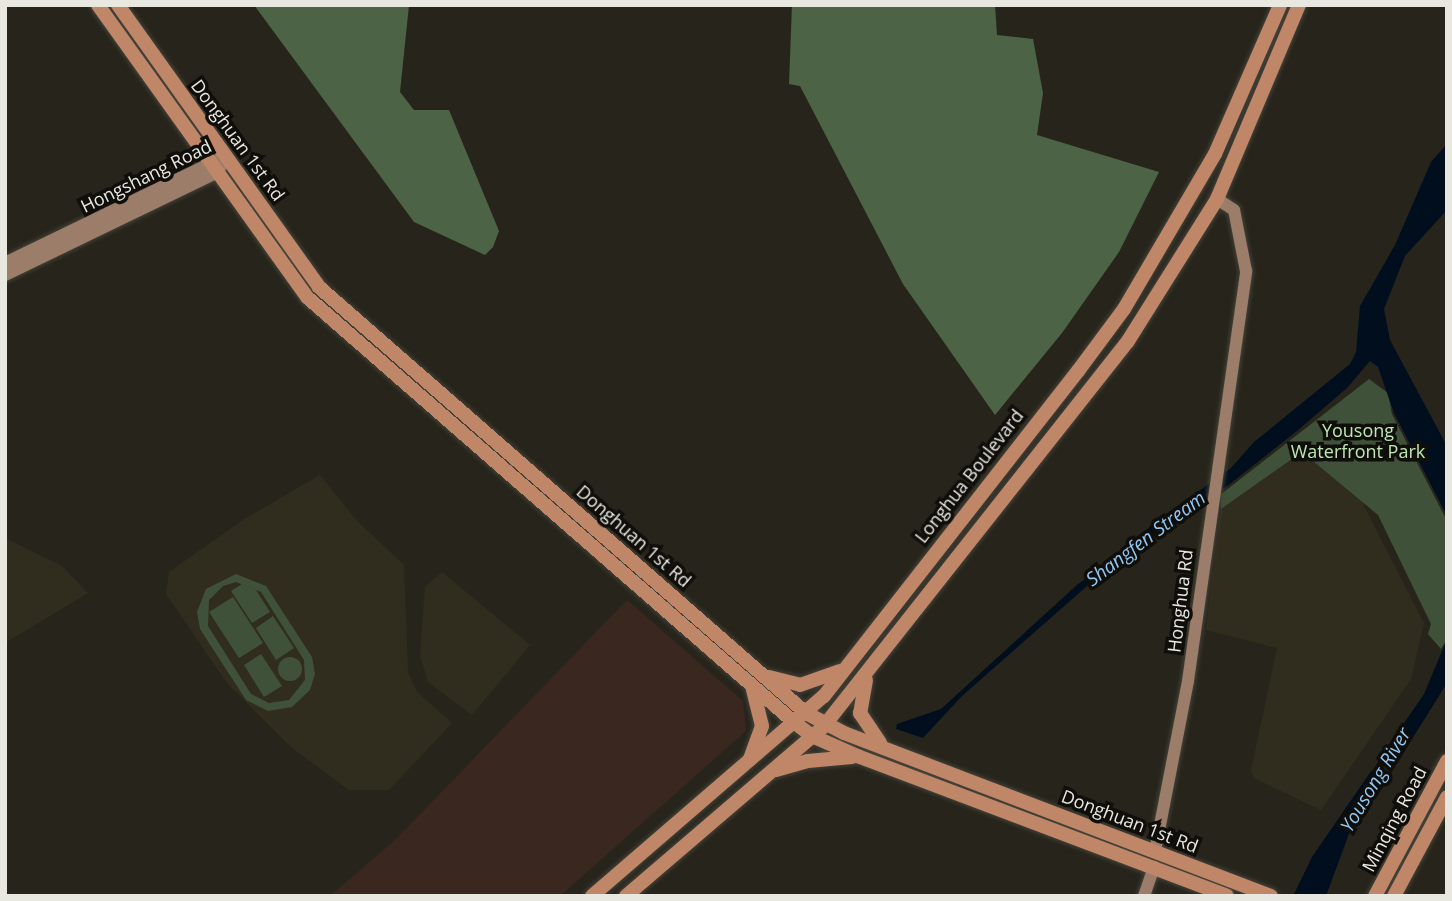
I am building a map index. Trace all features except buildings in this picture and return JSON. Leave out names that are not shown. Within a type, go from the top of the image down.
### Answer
[{"type":"main road","name":"Donghuan 1st Rd","points":[[98,5],[308,298],[750,684],[801,718],[873,741],[890,750],[1271,896]]},
{"type":"main road","name":"Donghuan 1st Rd","points":[[118,5],[320,287],[761,673],[801,718],[812,736],[860,757],[1227,896]]},
{"type":"main road","name":"Longhua Boulevard","points":[[592,896],[801,718],[844,669],[1124,309],[1215,154],[1279,5]]},
{"type":"main road","points":[[626,896],[824,726],[1128,341],[1217,199],[1299,5]]},
{"type":"main road","points":[[761,673],[800,685],[844,669]]},
{"type":"main road","points":[[870,670],[859,708],[873,741]]},
{"type":"main road","points":[[747,765],[761,726],[750,684]]},
{"type":"main road","points":[[770,772],[822,758],[860,757]]},
{"type":"main road","name":"Minqing Road","points":[[1376,896],[1447,761]]},
{"type":"main road","name":"Minqing Road","points":[[1396,893],[1447,797]]},
{"type":"main road","points":[[1368,896],[1382,882]]},
{"type":"street","name":"Hongshang Road","points":[[5,275],[215,167],[226,156]]},
{"type":"street","name":"Hongshang Road","points":[[5,263],[215,167]]},
{"type":"street","name":"Honghua Rd","points":[[1155,851],[1188,681],[1210,510],[1246,271],[1234,210],[1217,199]]},
{"type":"street","points":[[1144,896],[1154,867]]},
{"type":"shaded area","points":[[1302,452],[1362,502],[1424,623],[1411,679],[1321,810],[1254,778],[1251,771],[1277,648],[1206,630],[1221,509]]},
{"type":"shaded area","points":[[320,475],[356,520],[404,565],[408,672],[417,692],[452,723],[389,790],[349,790],[291,747],[227,683],[166,594],[169,572],[243,520]]},
{"type":"shaded area","points":[[5,538],[62,566],[88,593],[5,643]]},
{"type":"shaded area","points":[[442,572],[530,645],[472,715],[428,682],[420,655],[425,587]]},
{"type":"shaded area","points":[[627,600],[743,701],[746,731],[560,896],[330,896],[395,840]]},
{"type":"green space","points":[[254,5],[409,5],[400,92],[414,110],[449,110],[499,231],[493,247],[485,255],[414,222]]},
{"type":"green space","points":[[792,5],[995,5],[997,35],[1033,39],[1043,93],[1037,135],[1159,172],[1119,252],[1062,333],[995,415],[903,284],[800,86],[789,84]]},
{"type":"green space","name":"Yousong Waterfront Park","points":[[1369,379],[1388,393],[1392,414],[1447,521],[1447,639],[1441,649],[1428,634],[1431,624],[1378,515],[1302,452],[1221,509],[1220,495]]},
{"type":"green space","points":[[236,574],[266,586],[312,657],[315,674],[310,690],[292,707],[268,711],[246,700],[200,629],[197,612],[206,589]],"holes":[[[236,582],[261,592],[304,660],[305,680],[289,700],[269,703],[251,694],[208,626],[209,600],[223,586]]]},
{"type":"green space","points":[[242,584],[256,590],[270,612],[252,623],[231,591]]},
{"type":"green space","points":[[233,597],[263,643],[239,658],[209,612]]},
{"type":"green space","points":[[273,616],[294,648],[276,660],[256,628]]},
{"type":"green space","points":[[261,654],[282,686],[264,697],[244,665]]},
{"type":"green space","points":[[290,657],[298,661],[302,669],[298,677],[290,681],[282,677],[278,669],[282,661]]},
{"type":"water","name":"Shangfen Stream","points":[[1447,144],[1447,210],[1405,256],[1384,309],[1390,340],[1447,446],[1447,516],[1394,413],[1378,367],[1370,361],[1347,388],[1297,431],[1230,484],[1148,537],[1116,569],[1095,579],[962,696],[923,738],[896,729],[897,724],[941,709],[1078,584],[1128,550],[1152,524],[1230,469],[1254,442],[1350,364],[1356,352],[1360,306],[1395,245],[1431,162]]},
{"type":"water","name":"Yousong River","points":[[1447,639],[1447,683],[1399,760],[1356,815],[1326,896],[1293,896],[1312,857],[1424,694]]},
{"type":"pier","points":[[1381,751],[1400,764],[1385,780],[1369,769]]}]
